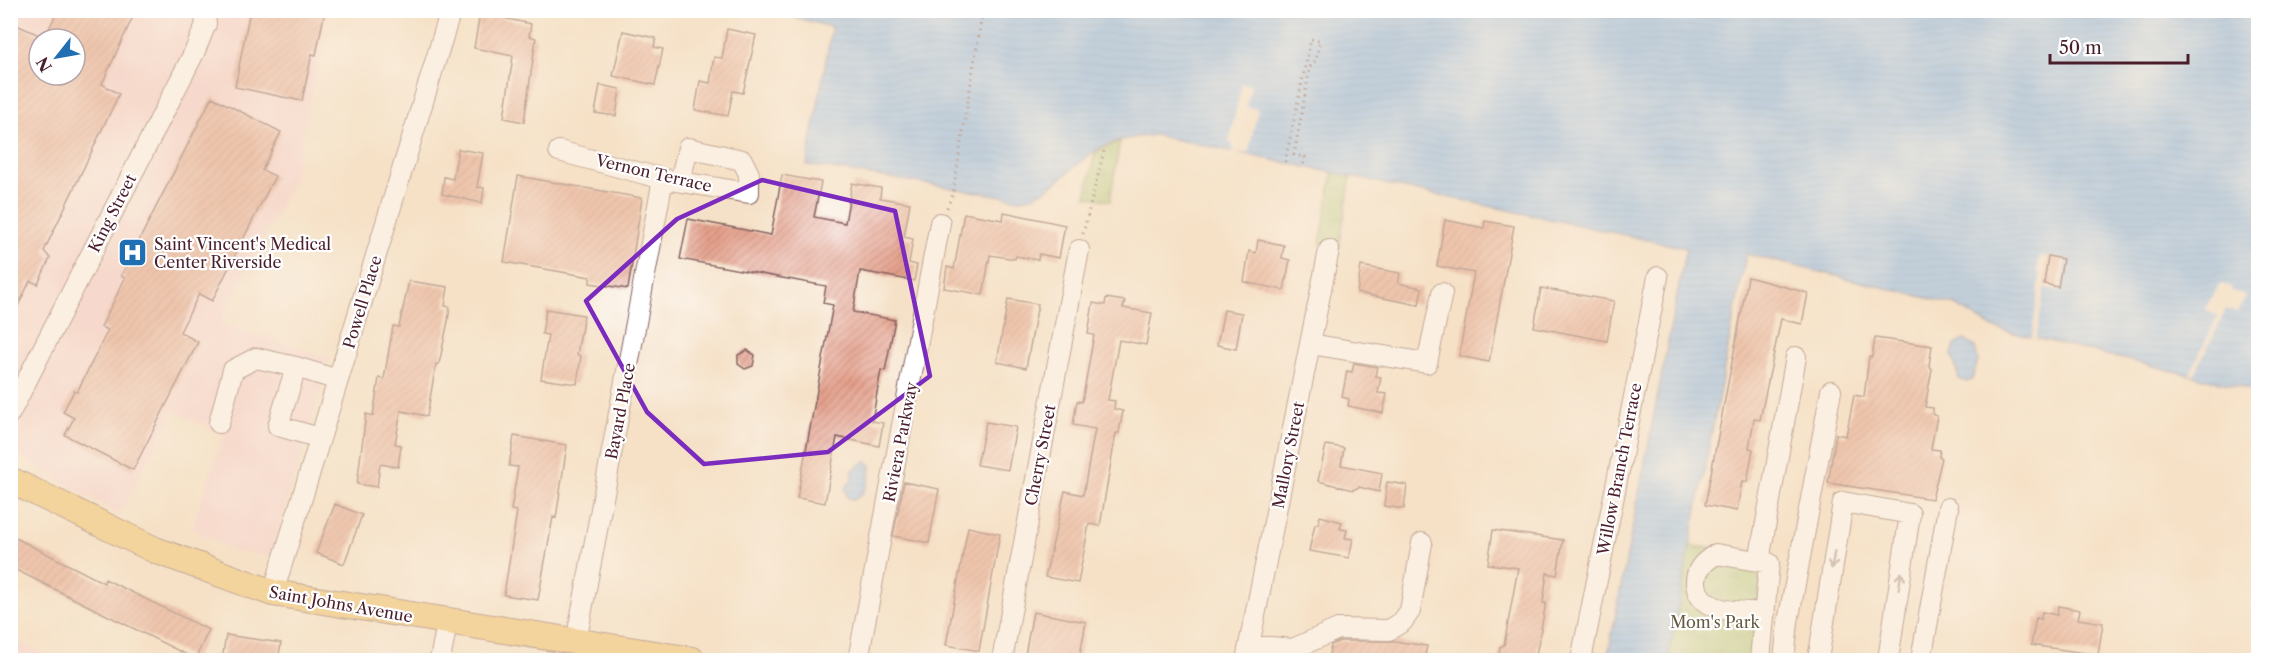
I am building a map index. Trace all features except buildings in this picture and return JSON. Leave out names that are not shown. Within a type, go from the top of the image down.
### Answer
[{"type":"main road","name":"Saint Johns Avenue","points":[[10,480],[155,550],[273,593],[447,623],[576,642],[632,656],[692,660]]},
{"type":"street","name":"King Street","points":[[10,413],[194,53],[206,24],[204,10]]},
{"type":"street","name":"Powell Place","points":[[273,593],[451,10]]},
{"type":"street","name":"Bayard Place","points":[[576,642],[672,180],[688,148],[742,160],[750,174],[749,193]]},
{"type":"street","name":"Vernon Terrace","points":[[559,150],[672,180],[749,193]]},
{"type":"street","name":"Riviera Parkway","points":[[858,660],[940,223]]},
{"type":"street","name":"Cherry Street","points":[[1002,660],[1079,250]]},
{"type":"street","name":"Mallory Street","points":[[1248,652],[1329,250]]},
{"type":"street","name":"Willow Branch Terrace","points":[[1581,660],[1658,278]]},
{"type":"street","points":[[1310,344],[1427,363],[1442,293]]},
{"type":"street","points":[[1759,561],[1796,357]]},
{"type":"street","points":[[219,423],[233,370],[256,358],[338,380]]},
{"type":"street","points":[[296,367],[278,426],[320,438]]},
{"type":"street","points":[[1784,660],[1788,622],[1831,391]]},
{"type":"street","points":[[1818,660],[1843,502],[1910,514],[1888,660]]},
{"type":"street","points":[[1921,660],[1948,508]]},
{"type":"street","points":[[1248,652],[1292,655],[1338,629],[1389,630],[1402,622],[1410,611],[1422,543]]},
{"type":"street","points":[[1760,660],[1765,613],[1769,563],[1716,554],[1701,564],[1696,579],[1697,591],[1708,605],[1725,610],[1765,613]]},
{"type":"street","points":[[440,660],[447,623]]},
{"type":"path","points":[[976,14],[987,16]]},
{"type":"path","points":[[953,193],[982,15]]},
{"type":"path","points":[[1286,162],[1311,39],[1320,41],[1316,60],[1311,67],[1294,155],[1305,158],[1303,166]]},
{"type":"path","points":[[1079,250],[1104,152]]},
{"type":"highlighted area","points":[[762,180],[895,211],[930,376],[828,452],[704,464],[647,412],[586,301],[677,219]]},
{"type":"shaded area","name":"Saint Vincent's Medical Center Riverside","points":[[11,11],[329,11],[293,182],[219,323],[330,358],[271,556],[237,552],[191,529],[224,435],[174,411],[119,515],[11,451]]},
{"type":"shaded area","points":[[11,638],[57,660],[11,660]]},
{"type":"green space","points":[[1120,141],[1110,201],[1086,196],[1095,152]]},
{"type":"green space","points":[[1333,172],[1351,176],[1339,248],[1320,244]]},
{"type":"green space","name":"Mom's Park","points":[[1690,546],[1764,553],[1751,660],[1668,660]]},
{"type":"water","points":[[769,11],[2258,11],[2258,391],[1993,328],[1956,305],[1746,254],[1668,660],[1607,660],[1686,248],[1155,135],[1106,145],[1089,155],[1045,190],[1021,199],[807,165],[832,27]]},
{"type":"water","points":[[1964,340],[1975,347],[1978,361],[1972,380],[1967,382],[1959,379],[1952,354],[1955,345]]},
{"type":"water","points":[[866,461],[871,466],[868,481],[861,494],[853,500],[847,497],[845,489],[851,481],[853,470]]},
{"type":"pier","points":[[1242,83],[1251,85],[1246,107],[1258,109],[1248,154],[1232,151],[1233,144],[1229,143]]},
{"type":"pier","points":[[2040,256],[2066,260],[2061,290],[2044,288],[2036,339],[2032,338],[2041,274],[2037,273]]},
{"type":"pier","points":[[2220,283],[2232,288],[2231,291],[2247,295],[2237,312],[2226,309],[2194,375],[2190,374],[2218,316],[2205,309]]},
{"type":"place","name":"Saint Vincent's Medical Center Riverside","points":[[133,253]]}]
